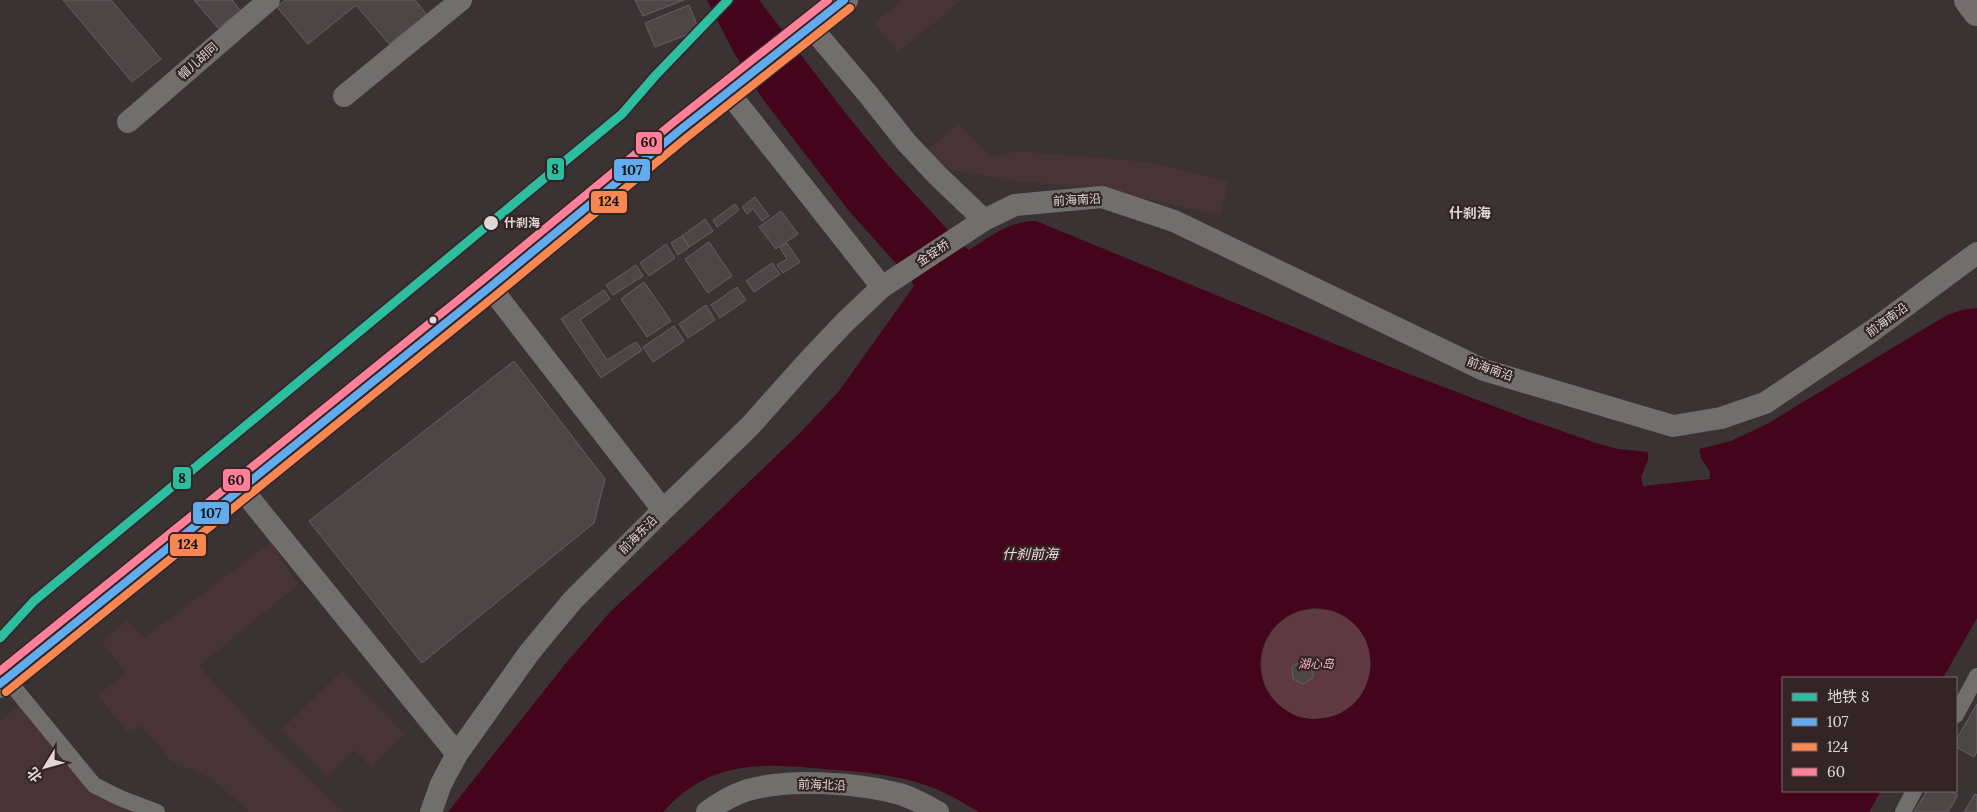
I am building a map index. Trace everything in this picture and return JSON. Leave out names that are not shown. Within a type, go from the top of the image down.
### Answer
[{"type":"main road","points":[[3,682],[490,287],[680,130],[844,0]]},
{"type":"main road","points":[[1968,0],[1977,12]]},
{"type":"street","name":"帽儿胡同","points":[[128,122],[269,0]]},
{"type":"street","points":[[344,96],[461,0]]},
{"type":"street","points":[[811,27],[906,142],[984,220]]},
{"type":"street","points":[[729,93],[882,287]]},
{"type":"street","name":"前海南沿","points":[[984,220],[1015,205],[1102,197],[1174,221],[1484,370],[1672,426],[1721,418],[1764,403],[1872,331],[1977,253]]},
{"type":"street","name":"金锭桥","points":[[882,287],[984,220]]},
{"type":"street","points":[[490,287],[663,510]]},
{"type":"street","name":"前海东沿","points":[[431,812],[441,784],[457,754],[529,653],[566,609],[663,510],[749,427],[845,322],[882,287]]},
{"type":"street","points":[[241,488],[457,754]]},
{"type":"street","points":[[1957,713],[1977,676]]},
{"type":"street","points":[[3,682],[94,785],[120,798],[157,812]]},
{"type":"street","name":"前海北沿","points":[[708,812],[723,800],[748,790],[793,784],[871,788],[902,795],[938,812]]},
{"type":"street","points":[[1903,812],[1913,792]]},
{"type":"shaded area","points":[[902,0],[962,0],[898,52],[874,23]]},
{"type":"shaded area","points":[[959,123],[989,155],[1001,156],[1015,151],[1149,162],[1228,182],[1221,215],[1093,188],[1014,181],[943,168],[928,150]]},
{"type":"shaded area","points":[[271,542],[298,585],[199,666],[261,733],[344,812],[249,812],[213,779],[171,761],[141,726],[127,732],[98,696],[125,672],[102,642],[128,620],[144,638]]},
{"type":"shaded area","points":[[342,670],[405,734],[371,767],[354,750],[327,776],[281,730]]},
{"type":"shaded area","points":[[25,700],[94,785],[163,812],[0,812],[0,721]]},
{"type":"green space","name":"湖心岛","points":[[1316,609],[1337,613],[1355,625],[1367,643],[1371,664],[1367,685],[1355,703],[1337,715],[1316,719],[1295,715],[1277,703],[1265,685],[1261,664],[1265,643],[1277,625],[1295,613]]},
{"type":"water","name":"什刹前海","points":[[707,0],[759,0],[843,110],[888,165],[959,242],[969,250],[1009,226],[1027,221],[1036,221],[1391,367],[1527,419],[1618,449],[1676,452],[1699,449],[1731,441],[1767,424],[1947,315],[1977,308],[1977,618],[1944,677],[1782,677],[1782,792],[1880,792],[1869,812],[979,812],[939,790],[880,774],[786,766],[764,766],[742,768],[721,773],[701,781],[682,794],[663,812],[448,812],[566,663],[611,611],[799,434],[839,391],[914,286],[911,280],[849,211],[762,98],[733,51]],"holes":[[[1307,609],[1326,609],[1352,622],[1364,637],[1370,654],[1370,672],[1364,690],[1353,705],[1336,715],[1315,719],[1302,718],[1284,709],[1270,695],[1264,684],[1261,672],[1263,648],[1275,626],[1285,618]]]},
{"type":"pier","points":[[1699,447],[1701,458],[1710,472],[1710,479],[1643,486],[1641,477],[1648,460],[1648,450],[1676,450]]},
{"type":"building","points":[[63,0],[111,0],[161,59],[132,82]]},
{"type":"building","points":[[194,0],[232,0],[241,11],[218,28]]},
{"type":"building","points":[[285,0],[415,0],[427,15],[389,44],[356,5],[308,44],[277,7]]},
{"type":"building","points":[[635,0],[684,0],[643,16]]},
{"type":"building","points":[[689,5],[699,30],[655,47],[645,23]]},
{"type":"building","points":[[755,197],[769,216],[762,221],[753,209],[747,214],[742,207]]},
{"type":"building","points":[[735,204],[739,210],[717,227],[713,220]]},
{"type":"building","points":[[781,211],[798,234],[776,249],[759,227]]},
{"type":"building","points":[[705,219],[713,231],[689,247],[682,236]]},
{"type":"building","points":[[682,236],[689,247],[678,255],[671,243]]},
{"type":"building","points":[[709,242],[732,276],[708,293],[685,259]]},
{"type":"building","points":[[787,243],[800,262],[783,273],[777,265],[787,259],[780,248]]},
{"type":"building","points":[[666,244],[675,258],[649,276],[640,263]]},
{"type":"building","points":[[772,263],[780,274],[754,292],[746,281]]},
{"type":"building","points":[[636,265],[643,276],[613,295],[606,285]]},
{"type":"building","points":[[644,282],[671,321],[647,337],[621,299]]},
{"type":"building","points":[[737,287],[746,300],[720,318],[711,305]]},
{"type":"building","points":[[604,290],[610,299],[580,320],[607,360],[636,342],[642,350],[601,378],[561,319]]},
{"type":"building","points":[[706,305],[715,320],[688,338],[679,324]]},
{"type":"building","points":[[674,326],[684,341],[653,362],[643,347]]},
{"type":"building","points":[[514,361],[605,479],[594,523],[422,663],[309,521]]},
{"type":"building","points":[[1302,660],[1313,666],[1313,678],[1303,684],[1293,679],[1292,667]]},
{"type":"building","points":[[1977,704],[1977,752],[1974,757],[1957,748],[1957,738]]},
{"type":"building","points":[[1926,792],[1952,792],[1958,795],[1948,812],[1914,812]]},
{"type":"building","points":[[1975,794],[1977,795],[1977,812],[1964,812]]},
{"type":"metro line","name":"8","points":[[0,638],[34,601],[622,114],[655,76],[728,0]]},
{"type":"transit line","name":"60","points":[[0,671],[484,279],[674,122],[828,0]]},
{"type":"transit line","name":"107","points":[[0,684],[490,287],[680,130],[844,0]]},
{"type":"transit line","name":"124","points":[[6,692],[496,295],[686,138],[850,8]]},
{"type":"place","name":"什刹海","points":[[491,223]]},
{"type":"district","name":"什刹海","points":[[1470,213]]}]
